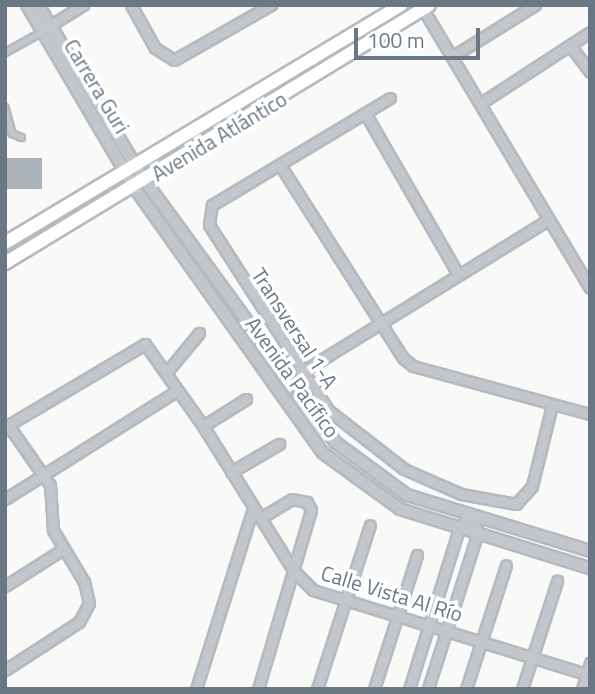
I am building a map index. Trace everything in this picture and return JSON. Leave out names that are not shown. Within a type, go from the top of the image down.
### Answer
[{"type":"main road","name":"Avenida Atlántico","points":[[5,243],[131,170],[401,5]]},
{"type":"main road","name":"Avenida Atlántico","points":[[5,263],[140,184],[426,7]]},
{"type":"street","name":"Carrera Guri","points":[[27,5],[46,29],[140,184]]},
{"type":"street","name":"Carrera Guri","points":[[38,5],[46,29]]},
{"type":"street","points":[[46,29],[83,5]]},
{"type":"street","points":[[131,5],[155,48],[174,60],[271,5]]},
{"type":"street","points":[[453,56],[535,5]]},
{"type":"street","points":[[426,7],[590,288]]},
{"type":"street","points":[[481,103],[572,48],[590,32]]},
{"type":"street","points":[[572,48],[590,72]]},
{"type":"street","points":[[390,98],[280,165],[379,324],[413,366],[590,414]]},
{"type":"street","points":[[365,113],[458,274]]},
{"type":"street","name":"Transversal 1-A","points":[[280,165],[212,205],[208,214],[300,373],[328,410],[404,469],[461,494],[507,505],[525,500],[552,405]]},
{"type":"street","name":"Avenida Pacífico","points":[[140,184],[232,297],[315,420],[355,461],[407,495],[590,551]]},
{"type":"street","name":"Avenida Pacífico","points":[[140,184],[303,429],[345,473],[401,509],[588,567]]},
{"type":"street","points":[[300,373],[548,220]]},
{"type":"street","points":[[222,310],[232,297]]},
{"type":"street","points":[[166,373],[199,333]]},
{"type":"street","name":"Calle Vista Al Río","points":[[7,426],[138,344],[149,347],[204,426],[293,570],[313,590],[431,622],[588,675]]},
{"type":"street","points":[[5,499],[178,390]]},
{"type":"street","points":[[204,426],[246,399]]},
{"type":"street","points":[[5,670],[85,615],[84,582],[53,530],[50,485],[7,426]]},
{"type":"street","points":[[231,472],[279,444]]},
{"type":"street","points":[[258,689],[311,518],[307,502],[292,499],[260,518]]},
{"type":"street","points":[[196,689],[253,508]]},
{"type":"street","points":[[410,689],[459,528],[470,514],[478,532],[428,689]]},
{"type":"street","points":[[317,689],[370,525]]},
{"type":"street","points":[[5,586],[63,549]]},
{"type":"street","points":[[588,567],[590,551]]},
{"type":"street","points":[[374,689],[417,555]]},
{"type":"street","points":[[466,689],[506,565]]},
{"type":"street","points":[[522,689],[557,580]]},
{"type":"street","points":[[582,689],[590,662]]},
{"type":"lane","points":[[5,52],[46,29]]},
{"type":"lane","points":[[5,107],[12,133],[21,137]]},
{"type":"building","points":[[5,158],[42,158],[42,189],[5,189]]}]
